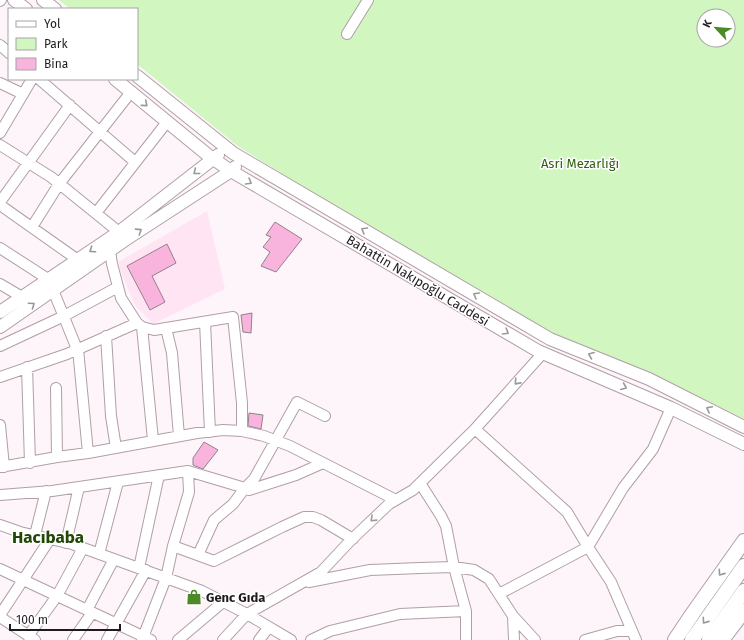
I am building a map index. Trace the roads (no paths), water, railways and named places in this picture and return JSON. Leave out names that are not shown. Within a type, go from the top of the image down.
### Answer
[{"type":"highway","points":[[675,640],[693,612],[744,541]]},
{"type":"highway","points":[[692,640],[744,566]]},
{"type":"highway","points":[[709,640],[744,591]]},
{"type":"highway","points":[[722,640],[744,610]]},
{"type":"main road","points":[[14,0],[25,8]]},
{"type":"main road","points":[[43,0],[54,8]]},
{"type":"main road","name":"Bahattin Nakıpoğlu Caddesi","points":[[138,77],[227,148],[242,158],[550,339],[649,378],[744,427]]},
{"type":"main road","name":"Bahattin Nakıpoğlu Caddesi","points":[[116,80],[213,159],[231,171],[543,353],[670,408],[744,444]]},
{"type":"main road","points":[[0,327],[51,285],[78,260],[119,232],[227,148]]},
{"type":"main road","points":[[0,312],[22,297],[51,285],[110,251],[231,171],[242,158]]},
{"type":"street","points":[[347,34],[368,0]]},
{"type":"street","points":[[0,45],[8,52]]},
{"type":"street","points":[[0,133],[31,80]]},
{"type":"street","points":[[40,80],[136,162]]},
{"type":"street","points":[[0,83],[23,94]]},
{"type":"street","points":[[32,227],[59,184],[131,92]]},
{"type":"street","points":[[0,202],[70,105]]},
{"type":"street","points":[[96,214],[167,122]]},
{"type":"street","points":[[0,145],[59,184],[119,232]]},
{"type":"street","points":[[0,205],[78,260]]},
{"type":"street","points":[[0,248],[51,285],[78,349],[88,453]]},
{"type":"street","points":[[110,251],[112,264],[122,298],[140,325],[153,440]]},
{"type":"street","points":[[0,284],[22,297]]},
{"type":"street","points":[[0,346],[64,316],[118,287]]},
{"type":"street","points":[[0,377],[78,349],[106,336],[140,325],[154,330],[233,317],[242,403],[242,432]]},
{"type":"street","points":[[205,322],[210,432]]},
{"type":"street","points":[[166,328],[172,353],[179,436]]},
{"type":"street","points":[[106,336],[111,416],[116,448]]},
{"type":"street","points":[[223,640],[247,614],[321,572],[388,504],[413,490],[475,429],[543,353]]},
{"type":"street","points":[[27,367],[30,463]]},
{"type":"street","points":[[56,388],[58,457]]},
{"type":"street","points":[[198,555],[214,520],[233,504],[254,479],[297,402],[325,416]]},
{"type":"street","points":[[499,594],[588,547],[623,488],[653,449],[670,408]]},
{"type":"street","points":[[0,425],[2,467],[116,448],[153,440],[223,430],[264,436],[290,446],[396,500]]},
{"type":"street","points":[[475,429],[567,512],[611,582],[634,635]]},
{"type":"street","points":[[0,495],[79,487],[188,471],[249,490],[264,486],[323,463]]},
{"type":"street","points":[[0,568],[146,639],[166,578],[190,492],[188,471]]},
{"type":"street","points":[[107,640],[142,569],[159,475]]},
{"type":"street","points":[[99,554],[118,482]]},
{"type":"street","points":[[420,483],[446,526],[454,568],[466,611],[466,640]]},
{"type":"street","points":[[66,542],[79,487]]},
{"type":"street","points":[[35,535],[46,491]]},
{"type":"street","points":[[174,546],[214,562],[237,549],[304,517],[313,516],[353,539]]},
{"type":"street","points":[[0,525],[66,542],[202,592],[247,614],[291,640]]},
{"type":"street","points":[[50,539],[0,616],[31,638],[57,596],[83,548]]},
{"type":"street","points":[[73,640],[90,612],[114,559]]},
{"type":"street","points":[[299,584],[370,570],[420,568],[454,568],[474,570],[489,579],[514,616],[535,640]]},
{"type":"street","points":[[178,640],[223,602]]},
{"type":"street","points":[[311,640],[330,631],[400,614],[466,611]]},
{"type":"street","points":[[514,616],[514,640]]},
{"type":"street","points":[[258,640],[269,627]]},
{"type":"street","points":[[585,640],[617,631],[634,635]]},
{"type":"place","name":"Genc Gıda","points":[[194,597]]},
{"type":"district","name":"Hacıbaba","points":[[48,537]]},
{"type":"park label","name":"Asri Mezarlığı","points":[[580,163]]}]
